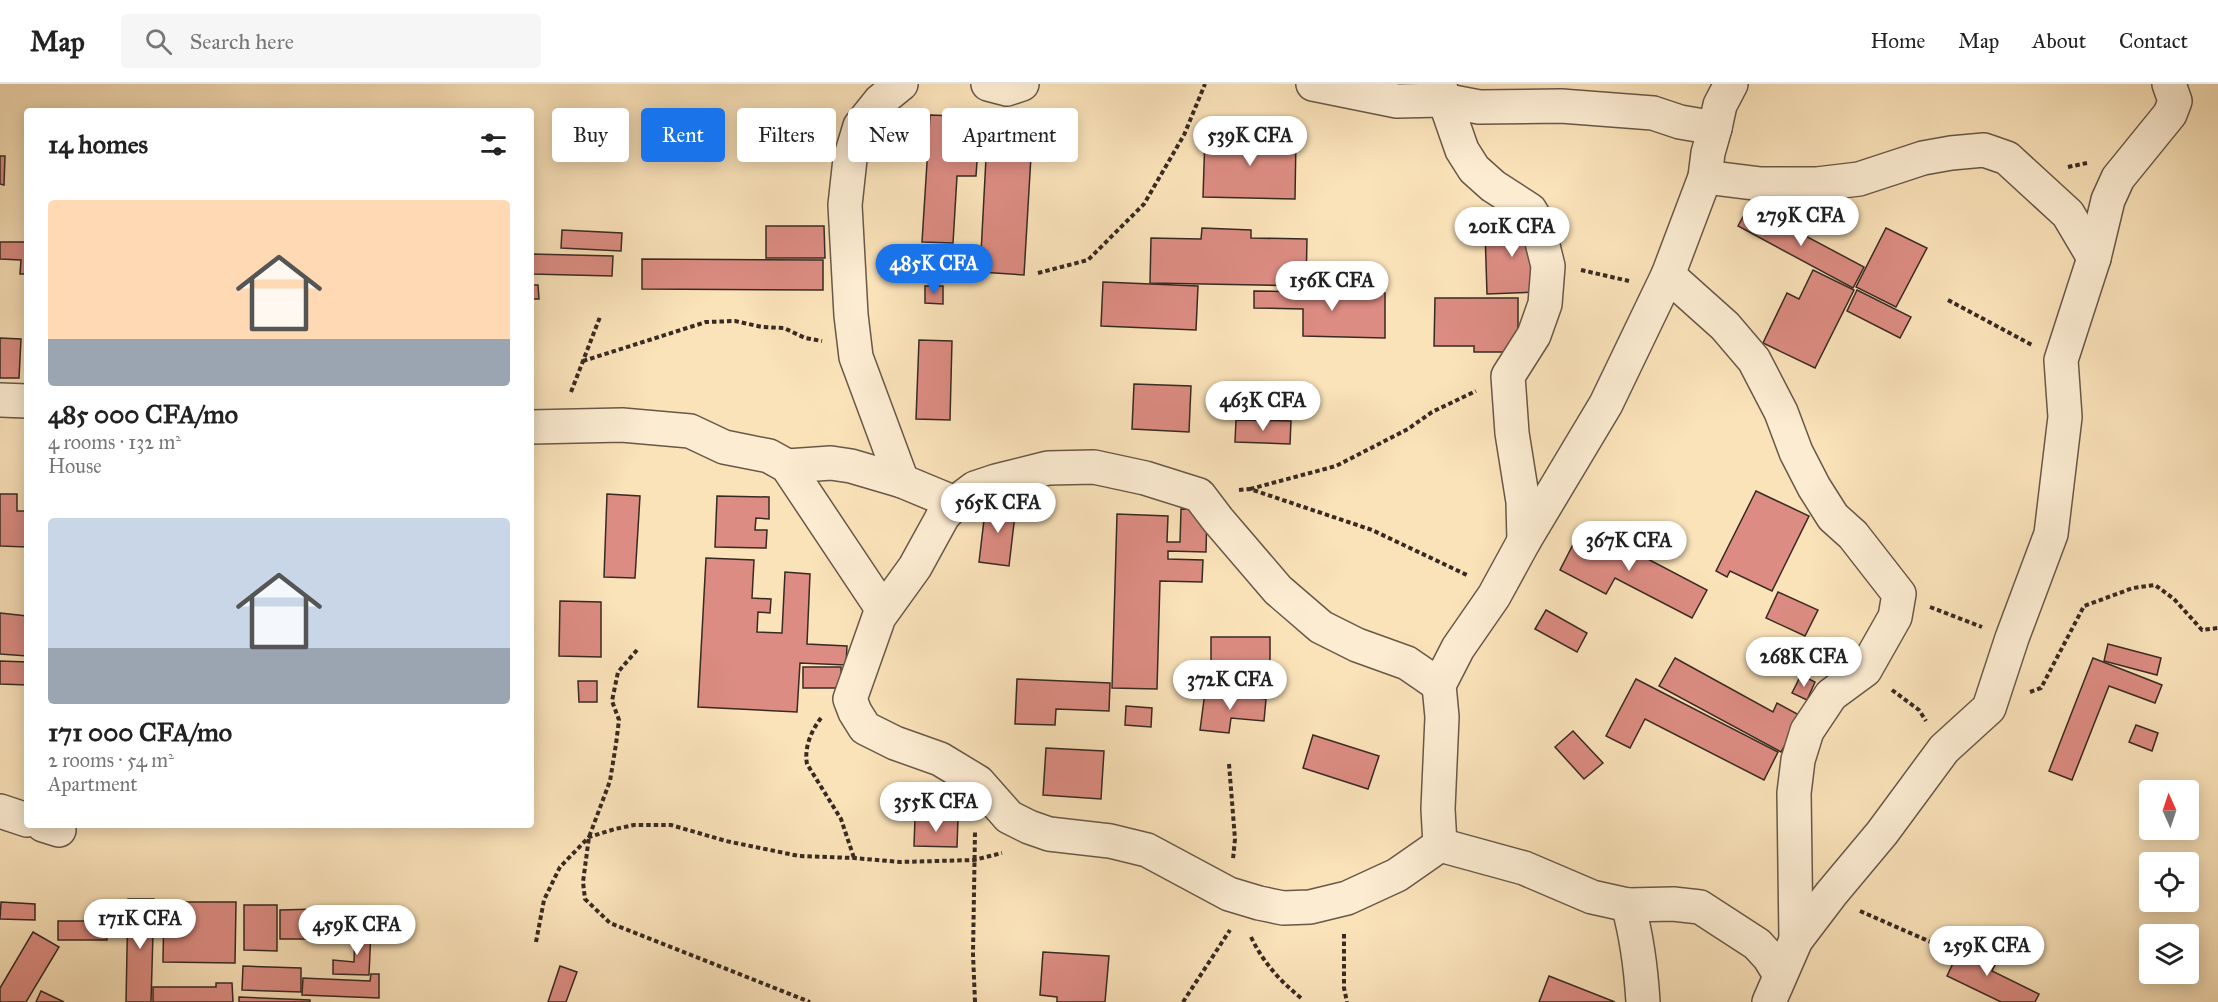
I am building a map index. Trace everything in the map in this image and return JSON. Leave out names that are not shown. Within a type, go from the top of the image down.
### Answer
[{"type":"street","points":[[901,84],[880,100],[860,126],[850,159],[845,205],[851,315],[856,357],[902,481]]},
{"type":"street","points":[[988,84],[1007,89],[1022,84]]},
{"type":"street","points":[[1313,84],[1397,101],[1441,92],[1479,107],[1561,106],[1653,113],[1680,122],[1714,128]]},
{"type":"street","points":[[1440,845],[1438,809],[1442,717],[1439,685],[1458,648],[1494,596],[1606,404],[1668,275],[1705,177],[1708,153],[1720,105],[1731,84]]},
{"type":"street","points":[[1774,988],[1796,940],[1831,894],[1882,832],[1944,749],[1989,708],[2012,638],[2051,534],[2065,417],[2061,360],[2094,258],[2108,200],[2118,178],[2170,114],[2175,101],[2169,84]]},
{"type":"street","points":[[1441,92],[1462,150],[1474,169],[1493,186],[1530,210],[1534,216],[1548,266],[1545,304],[1534,335],[1509,376],[1512,433],[1523,502],[1524,541]]},
{"type":"street","points":[[1705,177],[1761,184],[1817,184],[1859,178],[1932,156],[1984,150],[2007,158],[2068,214],[2094,258]]},
{"type":"street","points":[[1668,275],[1725,326],[1754,360],[1781,412],[1796,452],[1814,487],[1833,517],[1853,535],[1899,594],[1895,617],[1865,670],[1831,695],[1807,731],[1798,760],[1794,793],[1796,940]]},
{"type":"street","points":[[0,400],[24,401]]},
{"type":"street","points":[[544,427],[622,425],[690,431],[724,447],[769,456],[787,466],[883,610]]},
{"type":"street","points":[[787,466],[831,463],[858,468],[902,481],[955,503]]},
{"type":"street","points":[[1439,685],[1407,663],[1357,645],[1321,627],[1278,590],[1199,495],[1145,478],[1094,467],[1048,468],[975,488],[955,503],[933,531],[915,567],[883,610],[850,699],[865,728],[895,743],[940,759],[978,782],[1010,817],[1049,834],[1110,841],[1147,850],[1235,905],[1259,903],[1283,908],[1310,908],[1347,898],[1397,875],[1440,845]]},
{"type":"street","points":[[0,811],[24,819]]},
{"type":"street","points":[[1440,845],[1524,868],[1592,897],[1628,905],[1673,904],[1700,907],[1757,944],[1769,957],[1774,988]]},
{"type":"street","points":[[1628,905],[1641,963],[1643,1002]]},
{"type":"path","points":[[1038,273],[1088,260],[1143,204],[1184,135],[1205,84]]},
{"type":"path","points":[[2027,177],[2138,153]]},
{"type":"path","points":[[1548,266],[1640,282],[1668,275]]},
{"type":"path","points":[[1948,300],[2061,360]]},
{"type":"path","points":[[544,427],[583,361],[600,316]]},
{"type":"path","points":[[583,361],[706,322],[735,321],[762,327],[784,328],[805,338],[825,341],[856,357]]},
{"type":"path","points":[[1199,495],[1250,489],[1336,466],[1408,429],[1432,412],[1509,376]]},
{"type":"path","points":[[1250,489],[1382,534],[1468,575],[1494,596]]},
{"type":"path","points":[[1989,708],[2041,688],[2084,606],[2133,588],[2155,585],[2174,599],[2202,630],[2218,628]]},
{"type":"path","points":[[1899,594],[2012,638]]},
{"type":"path","points":[[637,650],[618,672],[612,700],[619,720],[610,781],[589,837],[583,882],[585,899],[609,923],[810,1002]]},
{"type":"path","points":[[1865,670],[1918,710],[1944,749]]},
{"type":"path","points":[[850,699],[825,713],[813,728],[805,756],[812,775],[841,819],[854,858]]},
{"type":"path","points":[[1183,1002],[1224,937],[1235,905],[1235,839],[1229,764]]},
{"type":"path","points":[[536,942],[544,900],[560,867],[589,837],[634,825],[671,825],[799,856],[900,862],[974,860],[975,1002]]},
{"type":"path","points":[[1831,894],[1860,911],[1933,943]]},
{"type":"path","points":[[1347,898],[1343,954],[1344,988],[1347,1002]]},
{"type":"path","points":[[1235,905],[1259,955],[1277,978],[1300,998]]},
{"type":"building","points":[[930,115],[942,115],[942,162],[977,162],[976,176],[957,176],[953,243],[922,242],[927,162],[930,162]]},
{"type":"building","points":[[1205,135],[1296,136],[1295,199],[1203,197]]},
{"type":"building","points":[[0,156],[5,156],[4,185],[0,184]]},
{"type":"building","points":[[986,162],[1031,162],[1024,275],[980,272]]},
{"type":"building","points":[[1749,206],[1864,267],[1853,288],[1738,226]]},
{"type":"building","points":[[1535,219],[1538,292],[1487,294],[1485,231],[1503,230],[1502,220]]},
{"type":"building","points":[[766,226],[824,226],[825,258],[766,258]]},
{"type":"building","points":[[1202,228],[1251,230],[1251,238],[1307,239],[1306,286],[1150,283],[1151,238],[1201,239]]},
{"type":"building","points":[[1886,228],[1927,248],[1896,307],[1856,287]]},
{"type":"building","points":[[562,230],[622,233],[621,251],[561,248]]},
{"type":"building","points":[[0,242],[24,242],[24,274],[20,274],[21,260],[0,259]]},
{"type":"building","points":[[942,245],[977,247],[976,273],[924,271],[925,250],[942,251]]},
{"type":"building","points":[[534,254],[613,256],[612,276],[534,274]]},
{"type":"building","points":[[642,259],[823,260],[823,290],[642,289]]},
{"type":"building","points":[[1813,270],[1854,290],[1815,368],[1763,343],[1787,293],[1799,299]]},
{"type":"building","points":[[1103,282],[1198,286],[1196,330],[1101,326]]},
{"type":"building","points":[[534,285],[538,285],[539,299],[534,299]]},
{"type":"building","points":[[925,286],[943,286],[943,304],[925,303]]},
{"type":"building","points":[[1857,290],[1911,317],[1900,338],[1847,311]]},
{"type":"building","points":[[1254,291],[1385,293],[1385,338],[1303,336],[1303,309],[1254,308]]},
{"type":"building","points":[[1435,298],[1518,298],[1518,352],[1474,352],[1474,346],[1434,346]]},
{"type":"building","points":[[0,338],[21,339],[19,378],[0,378]]},
{"type":"building","points":[[919,340],[952,341],[950,420],[916,419]]},
{"type":"building","points":[[1134,384],[1191,386],[1189,432],[1132,429]]},
{"type":"building","points":[[1236,420],[1291,421],[1290,444],[1235,442]]},
{"type":"building","points":[[1756,491],[1809,516],[1772,591],[1730,571],[1727,577],[1716,571]]},
{"type":"building","points":[[0,494],[17,494],[17,511],[24,511],[24,547],[0,546]]},
{"type":"building","points":[[607,494],[640,496],[635,578],[604,577]]},
{"type":"building","points":[[717,496],[769,497],[769,519],[756,518],[755,530],[767,530],[766,548],[715,547]]},
{"type":"building","points":[[986,503],[1016,506],[1009,566],[979,562]]},
{"type":"building","points":[[1181,509],[1207,510],[1206,552],[1168,551],[1168,559],[1203,560],[1202,582],[1160,581],[1157,689],[1112,688],[1117,514],[1168,516],[1167,542],[1180,542]]},
{"type":"building","points":[[1583,525],[1707,590],[1692,618],[1615,578],[1606,594],[1560,570]]},
{"type":"building","points":[[706,558],[754,560],[752,598],[771,599],[770,613],[758,612],[757,632],[782,633],[785,572],[810,574],[807,644],[847,646],[846,665],[800,663],[797,712],[698,707]]},
{"type":"building","points":[[1778,592],[1818,610],[1805,636],[1766,618]]},
{"type":"building","points":[[560,601],[601,602],[601,657],[559,656]]},
{"type":"building","points":[[1546,610],[1587,633],[1577,652],[1535,629]]},
{"type":"building","points":[[0,613],[24,616],[24,656],[0,654]]},
{"type":"building","points":[[1211,637],[1270,637],[1270,687],[1211,687]]},
{"type":"building","points":[[2108,644],[2161,658],[2157,675],[2104,661]]},
{"type":"building","points":[[1675,658],[1773,712],[1777,703],[1801,716],[1781,752],[1659,686]]},
{"type":"building","points":[[2093,658],[2162,685],[2155,703],[2109,686],[2072,780],[2049,771]]},
{"type":"building","points":[[0,661],[24,662],[24,685],[0,684]]},
{"type":"building","points":[[803,667],[841,667],[842,688],[803,688]]},
{"type":"building","points":[[1801,675],[1815,682],[1807,700],[1792,693]]},
{"type":"building","points":[[1017,679],[1110,683],[1109,711],[1056,709],[1055,725],[1015,724]]},
{"type":"building","points":[[1636,679],[1778,752],[1764,780],[1645,719],[1630,748],[1606,736]]},
{"type":"building","points":[[578,681],[597,681],[597,702],[579,702]]},
{"type":"building","points":[[1205,692],[1266,699],[1264,721],[1231,718],[1229,733],[1200,730]]},
{"type":"building","points":[[1126,706],[1152,708],[1151,727],[1125,725]]},
{"type":"building","points":[[2136,725],[2158,733],[2152,751],[2129,742]]},
{"type":"building","points":[[1573,731],[1603,763],[1584,779],[1555,747]]},
{"type":"building","points":[[1313,735],[1379,756],[1368,789],[1303,768]]},
{"type":"building","points":[[1046,748],[1104,751],[1101,799],[1043,795]]},
{"type":"building","points":[[915,818],[958,819],[957,847],[914,846]]},
{"type":"building","points":[[128,899],[154,899],[151,1002],[126,1002]]},
{"type":"building","points":[[1,902],[35,904],[35,920],[0,919]]},
{"type":"building","points":[[164,902],[236,902],[235,963],[163,962]]},
{"type":"building","points":[[244,905],[277,905],[277,951],[244,950]]},
{"type":"building","points":[[90,907],[104,907],[107,940],[58,940],[58,921],[91,921]]},
{"type":"building","points":[[318,909],[319,939],[280,939],[280,910]]},
{"type":"building","points":[[381,917],[407,920],[405,939],[379,935]]},
{"type":"building","points":[[355,929],[371,930],[369,975],[333,974],[333,960],[354,962]]},
{"type":"building","points":[[33,932],[59,947],[26,1002],[0,1002],[0,988]]},
{"type":"building","points":[[1963,942],[1998,959],[1992,971],[2039,994],[2035,1002],[2001,1002],[1947,976]]},
{"type":"building","points":[[1043,952],[1109,956],[1105,1002],[1057,1002],[1057,997],[1040,995]]},
{"type":"building","points":[[243,966],[301,968],[301,992],[242,990]]},
{"type":"building","points":[[560,966],[577,972],[566,1002],[548,1002]]},
{"type":"building","points":[[371,974],[379,974],[379,998],[302,995],[303,978],[370,981]]},
{"type":"building","points":[[1549,976],[1615,1002],[1539,1002]]},
{"type":"building","points":[[216,983],[232,983],[233,1002],[153,1002],[153,987],[216,987]]},
{"type":"building","points":[[41,991],[64,1002],[36,1002]]},
{"type":"building","points":[[239,997],[310,1000],[310,1002],[239,1002]]}]
